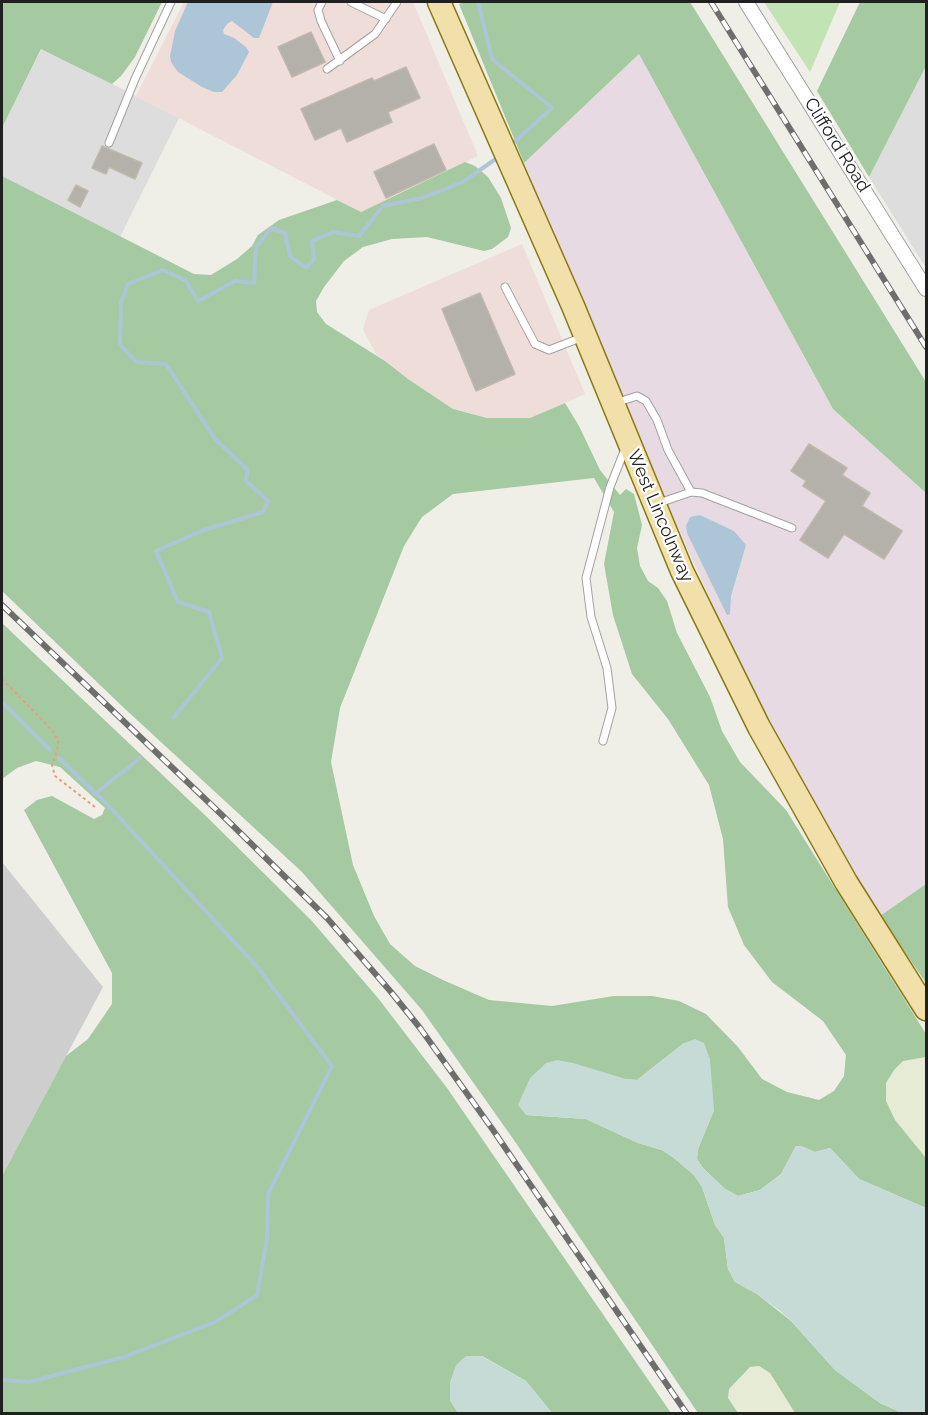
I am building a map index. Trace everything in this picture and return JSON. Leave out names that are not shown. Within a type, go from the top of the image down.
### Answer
[{"type":"main road","name":"West Lincolnway","points":[[439,2],[585,336],[682,571],[759,726],[846,882],[927,1009]]},
{"type":"street","name":"Clifford Road","points":[[746,2],[925,285]]},
{"type":"lane","points":[[109,143],[135,79],[171,2]]},
{"type":"lane","points":[[322,2],[318,10],[321,21],[340,61]]},
{"type":"lane","points":[[351,2],[386,19]]},
{"type":"lane","points":[[327,69],[375,34],[397,2]]},
{"type":"lane","points":[[506,287],[535,344],[549,350],[585,336]]},
{"type":"lane","points":[[613,404],[637,396],[646,401],[657,420],[668,450],[691,492]]},
{"type":"lane","points":[[603,741],[612,708],[607,668],[591,616],[586,578],[610,487],[629,441]]},
{"type":"lane","points":[[655,504],[691,492],[702,493],[792,528]]},
{"type":"path","points":[[2,679],[58,740],[52,765],[55,776],[95,807]]},
{"type":"shaded area","points":[[184,2],[413,2],[478,156],[361,212],[136,96]]},
{"type":"shaded area","points":[[188,2],[273,2],[259,38],[254,38],[232,21],[223,30],[224,34],[234,38],[249,52],[237,75],[222,92],[214,92],[202,87],[178,72],[171,62],[175,31]]},
{"type":"shaded area","points":[[42,48],[179,118],[120,237],[2,176],[2,128]]},
{"type":"shaded area","points":[[639,54],[833,409],[926,493],[926,884],[880,916],[800,781],[735,654],[673,517],[524,163]]},
{"type":"shaded area","points":[[926,66],[926,268],[869,177]]},
{"type":"shaded area","points":[[522,244],[585,394],[530,418],[487,418],[453,409],[376,354],[363,329],[369,310]]},
{"type":"shaded area","points":[[700,515],[734,531],[746,545],[731,596],[730,614],[727,615],[687,533],[686,526],[690,517]]},
{"type":"shaded area","points":[[2,862],[103,987],[2,1176]]},
{"type":"shaded area","points":[[695,1039],[704,1043],[710,1059],[714,1110],[698,1149],[697,1159],[725,1189],[738,1196],[760,1190],[781,1174],[796,1146],[815,1152],[830,1148],[859,1179],[926,1208],[926,1413],[902,1413],[880,1403],[835,1370],[779,1310],[735,1282],[728,1269],[724,1238],[715,1225],[702,1187],[694,1175],[674,1158],[662,1150],[638,1143],[586,1119],[526,1115],[518,1105],[530,1078],[546,1063],[557,1060],[637,1080],[684,1043]]},
{"type":"shaded area","points":[[466,1356],[481,1356],[526,1381],[552,1413],[458,1413],[450,1400],[450,1382],[456,1365]]},
{"type":"green space","points":[[2,2],[162,2],[135,57],[112,84],[41,49],[2,128]]},
{"type":"green space","points":[[465,2],[690,2],[926,382],[926,493],[833,409],[639,54],[524,163],[459,4]]},
{"type":"green space","points":[[764,2],[840,2],[810,72]]},
{"type":"green space","points":[[860,2],[926,2],[926,66],[869,177],[817,91]]},
{"type":"green space","points":[[465,162],[475,166],[488,177],[501,198],[511,228],[508,237],[492,249],[484,251],[427,237],[392,239],[363,247],[344,261],[324,287],[316,301],[317,312],[326,324],[385,361],[453,409],[487,418],[530,418],[565,403],[600,470],[620,495],[626,489],[634,494],[642,525],[637,548],[640,566],[648,581],[658,588],[667,601],[677,633],[710,697],[722,731],[740,762],[786,810],[926,1034],[926,1057],[903,1061],[894,1070],[886,1083],[886,1101],[895,1120],[926,1158],[926,1208],[859,1179],[830,1148],[815,1152],[796,1146],[781,1174],[760,1190],[738,1196],[725,1189],[697,1159],[698,1149],[714,1110],[684,1043],[637,1080],[626,1079],[526,1115],[586,1119],[638,1143],[662,1150],[674,1158],[694,1175],[702,1187],[715,1225],[724,1238],[728,1269],[735,1282],[757,1294],[791,1321],[835,1370],[880,1403],[902,1413],[795,1413],[770,1373],[759,1366],[750,1367],[729,1389],[728,1398],[738,1413],[698,1413],[516,1143],[422,1010],[302,872],[124,708],[2,591],[2,176],[194,274],[211,275],[237,259],[252,246],[258,235],[279,220],[337,200],[361,212]],"holes":[[[594,478],[614,512],[604,564],[613,615],[632,674],[668,719],[709,785],[723,839],[728,907],[744,945],[772,982],[823,1021],[846,1055],[844,1076],[834,1091],[819,1100],[787,1092],[762,1079],[738,1047],[706,1014],[679,1001],[652,996],[614,996],[552,1006],[489,1000],[415,966],[390,944],[374,916],[353,865],[331,762],[340,708],[404,546],[422,517],[453,494]]]},
{"type":"green space","points":[[2,623],[209,819],[311,920],[378,998],[447,1088],[671,1413],[552,1413],[526,1381],[482,1356],[467,1356],[456,1366],[450,1400],[458,1413],[2,1413],[2,1176],[66,1056],[88,1039],[112,1004],[112,973],[24,810],[37,800],[52,796],[94,819],[102,815],[105,808],[60,767],[36,761],[17,768],[2,779]]},
{"type":"green space","points":[[926,884],[926,983],[880,916]]},
{"type":"green space","points":[[926,1057],[926,1158],[894,1120],[886,1101],[886,1083],[903,1061]]},
{"type":"green space","points":[[759,1366],[770,1373],[795,1413],[738,1413],[728,1398],[729,1389],[751,1367]]},
{"type":"building","points":[[311,32],[325,62],[292,77],[278,47]]},
{"type":"building","points":[[406,67],[420,98],[388,112],[392,122],[347,142],[341,128],[315,140],[301,109],[372,78],[374,81]]},
{"type":"building","points":[[434,144],[446,170],[386,198],[374,172]]},
{"type":"building","points":[[102,146],[142,163],[135,179],[109,167],[106,174],[92,168]]},
{"type":"building","points":[[76,185],[88,191],[80,207],[68,200]]},
{"type":"building","points":[[480,293],[515,374],[476,391],[442,309]]},
{"type":"building","points":[[809,444],[847,468],[842,475],[870,493],[862,506],[902,531],[884,559],[844,534],[828,558],[800,540],[826,501],[803,486],[806,481],[791,471]]},
{"type":"waterway","points":[[478,2],[492,59],[552,108],[512,144]]},
{"type":"waterway","points":[[174,717],[222,658],[209,612],[178,602],[156,551],[201,531],[263,512],[268,501],[246,481],[248,470],[215,439],[166,364],[136,362],[120,344],[121,302],[128,284],[163,270],[186,281],[198,301],[235,281],[254,283],[256,247],[271,228],[285,233],[290,256],[306,268],[314,259],[312,241],[333,232],[359,236],[383,206],[422,198],[463,182],[497,158]]},
{"type":"waterway","points":[[2,702],[50,750]]},
{"type":"waterway","points":[[2,1380],[29,1382],[124,1357],[215,1322],[257,1295],[267,1238],[268,1194],[332,1066],[259,969],[108,805],[59,758]]},
{"type":"waterway","points":[[96,793],[140,758]]},
{"type":"railway","points":[[711,2],[926,347]]},
{"type":"railway","points":[[2,605],[327,918],[391,992],[420,1028],[493,1130],[687,1414]]}]
